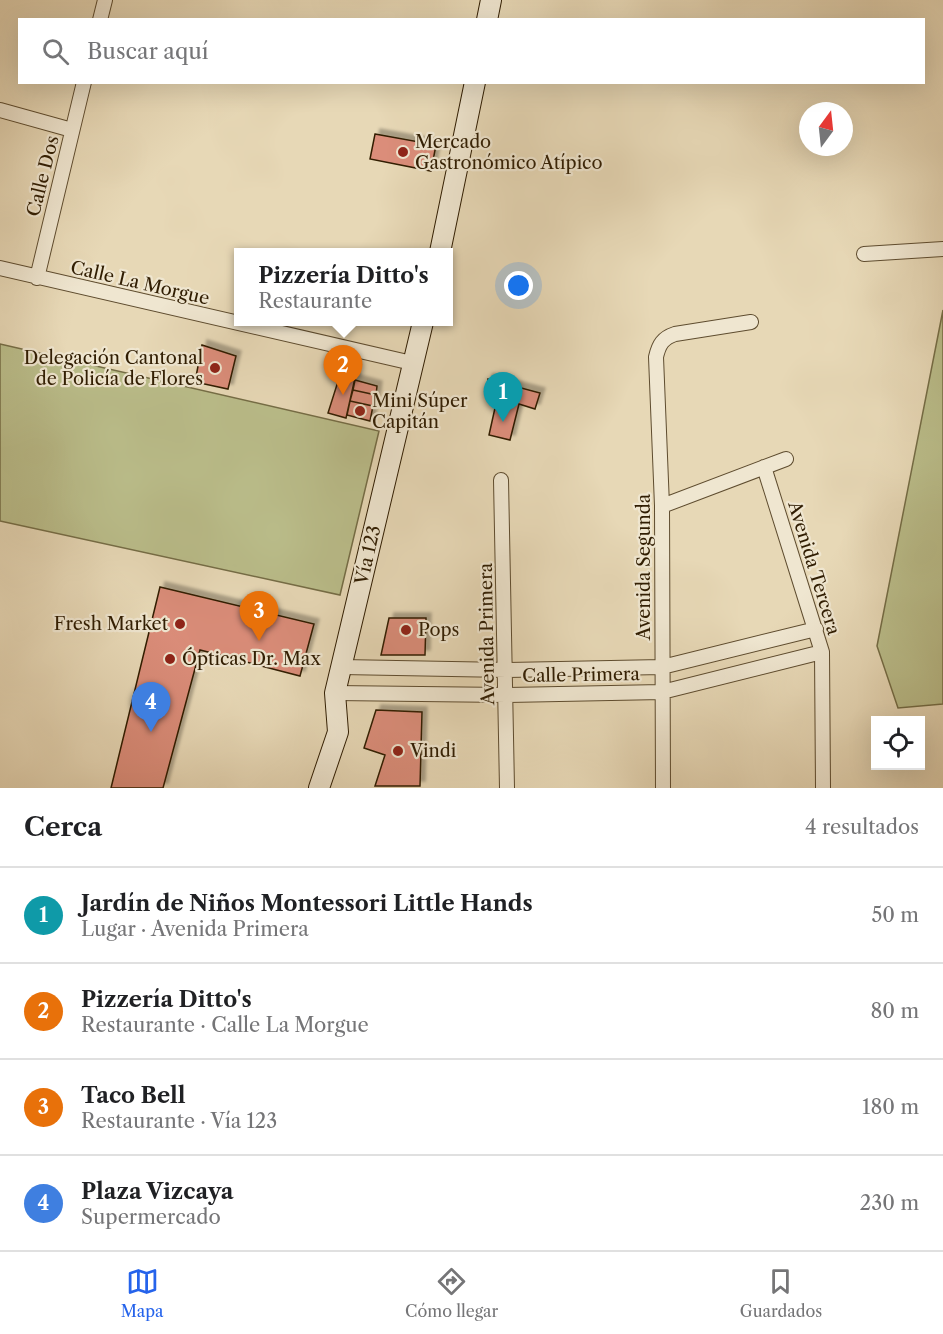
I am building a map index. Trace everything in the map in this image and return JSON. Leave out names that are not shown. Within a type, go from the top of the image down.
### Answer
[{"type":"main road","points":[[487,18],[491,0]]},
{"type":"main road","points":[[441,248],[475,84]]},
{"type":"main road","name":"Vía 123","points":[[319,788],[338,732],[335,693],[422,326]]},
{"type":"street","points":[[100,18],[105,0]]},
{"type":"street","name":"Calle Dos","points":[[37,278],[84,84]]},
{"type":"street","points":[[0,110],[72,130]]},
{"type":"street","points":[[864,254],[943,249]]},
{"type":"street","name":"Calle La Morgue","points":[[0,268],[234,323]]},
{"type":"street","name":"Avenida Segunda","points":[[663,788],[662,506],[656,357],[659,345],[667,337],[675,334],[751,322]]},
{"type":"street","name":"Calle La Morgue","points":[[249,326],[412,363]]},
{"type":"street","points":[[662,506],[786,459]]},
{"type":"street","name":"Avenida Tercera","points":[[764,467],[822,652],[823,788]]},
{"type":"street","name":"Avenida Primera","points":[[501,480],[507,788]]},
{"type":"street","name":"Calle Primera","points":[[342,667],[506,670],[662,667],[816,629]]},
{"type":"street","name":"Calle Primera","points":[[335,693],[506,695],[662,692],[822,652]]},
{"type":"green space","points":[[943,310],[943,704],[898,708],[877,646]]},
{"type":"green space","points":[[0,344],[379,431],[340,595],[0,521]]},
{"type":"building","name":"Mercado Gastronómico Atípico","points":[[375,134],[436,145],[431,171],[370,159]]},
{"type":"building","name":"Delegación Cantonal de Policía de Flores","points":[[202,345],[236,356],[228,389],[195,382]]},
{"type":"building","points":[[340,375],[355,378],[346,418],[328,413]]},
{"type":"building","points":[[488,379],[540,393],[535,409],[519,404],[510,440],[489,435],[497,399],[486,396]]},
{"type":"building","points":[[355,380],[377,386],[376,395],[353,390]]},
{"type":"building","points":[[353,390],[376,395],[373,406],[350,401]]},
{"type":"building","name":"Mini Súper Capitán","points":[[350,401],[373,406],[370,421],[347,415]]},
{"type":"building","points":[[160,587],[314,624],[300,676],[200,650],[163,788],[111,788]]},
{"type":"building","name":"Pops","points":[[389,618],[426,618],[425,655],[381,655]]},
{"type":"building","name":"Vindi","points":[[376,710],[422,712],[420,786],[375,786],[385,755],[364,748]]},
{"type":"place","name":"Mercado Gastronómico Atípico","points":[[403,152]]},
{"type":"place","name":"Delegación Cantonal de Policía de Flores","points":[[215,368]]},
{"type":"place","name":"Pizzería Ditto's","points":[[343,395]]},
{"type":"place","name":"Mini Súper Capitán","points":[[360,411]]},
{"type":"place","name":"Jardín de Niños Montessori Little Hands","points":[[503,422]]},
{"type":"place","name":"Fresh Market","points":[[180,624]]},
{"type":"place","name":"Pops","points":[[406,630]]},
{"type":"place","name":"Taco Bell","points":[[259,641]]},
{"type":"place","name":"Ópticas Dr. Max","points":[[170,659]]},
{"type":"place","name":"Plaza Vizcaya","points":[[151,732]]},
{"type":"place","name":"Vindi","points":[[398,751]]}]
